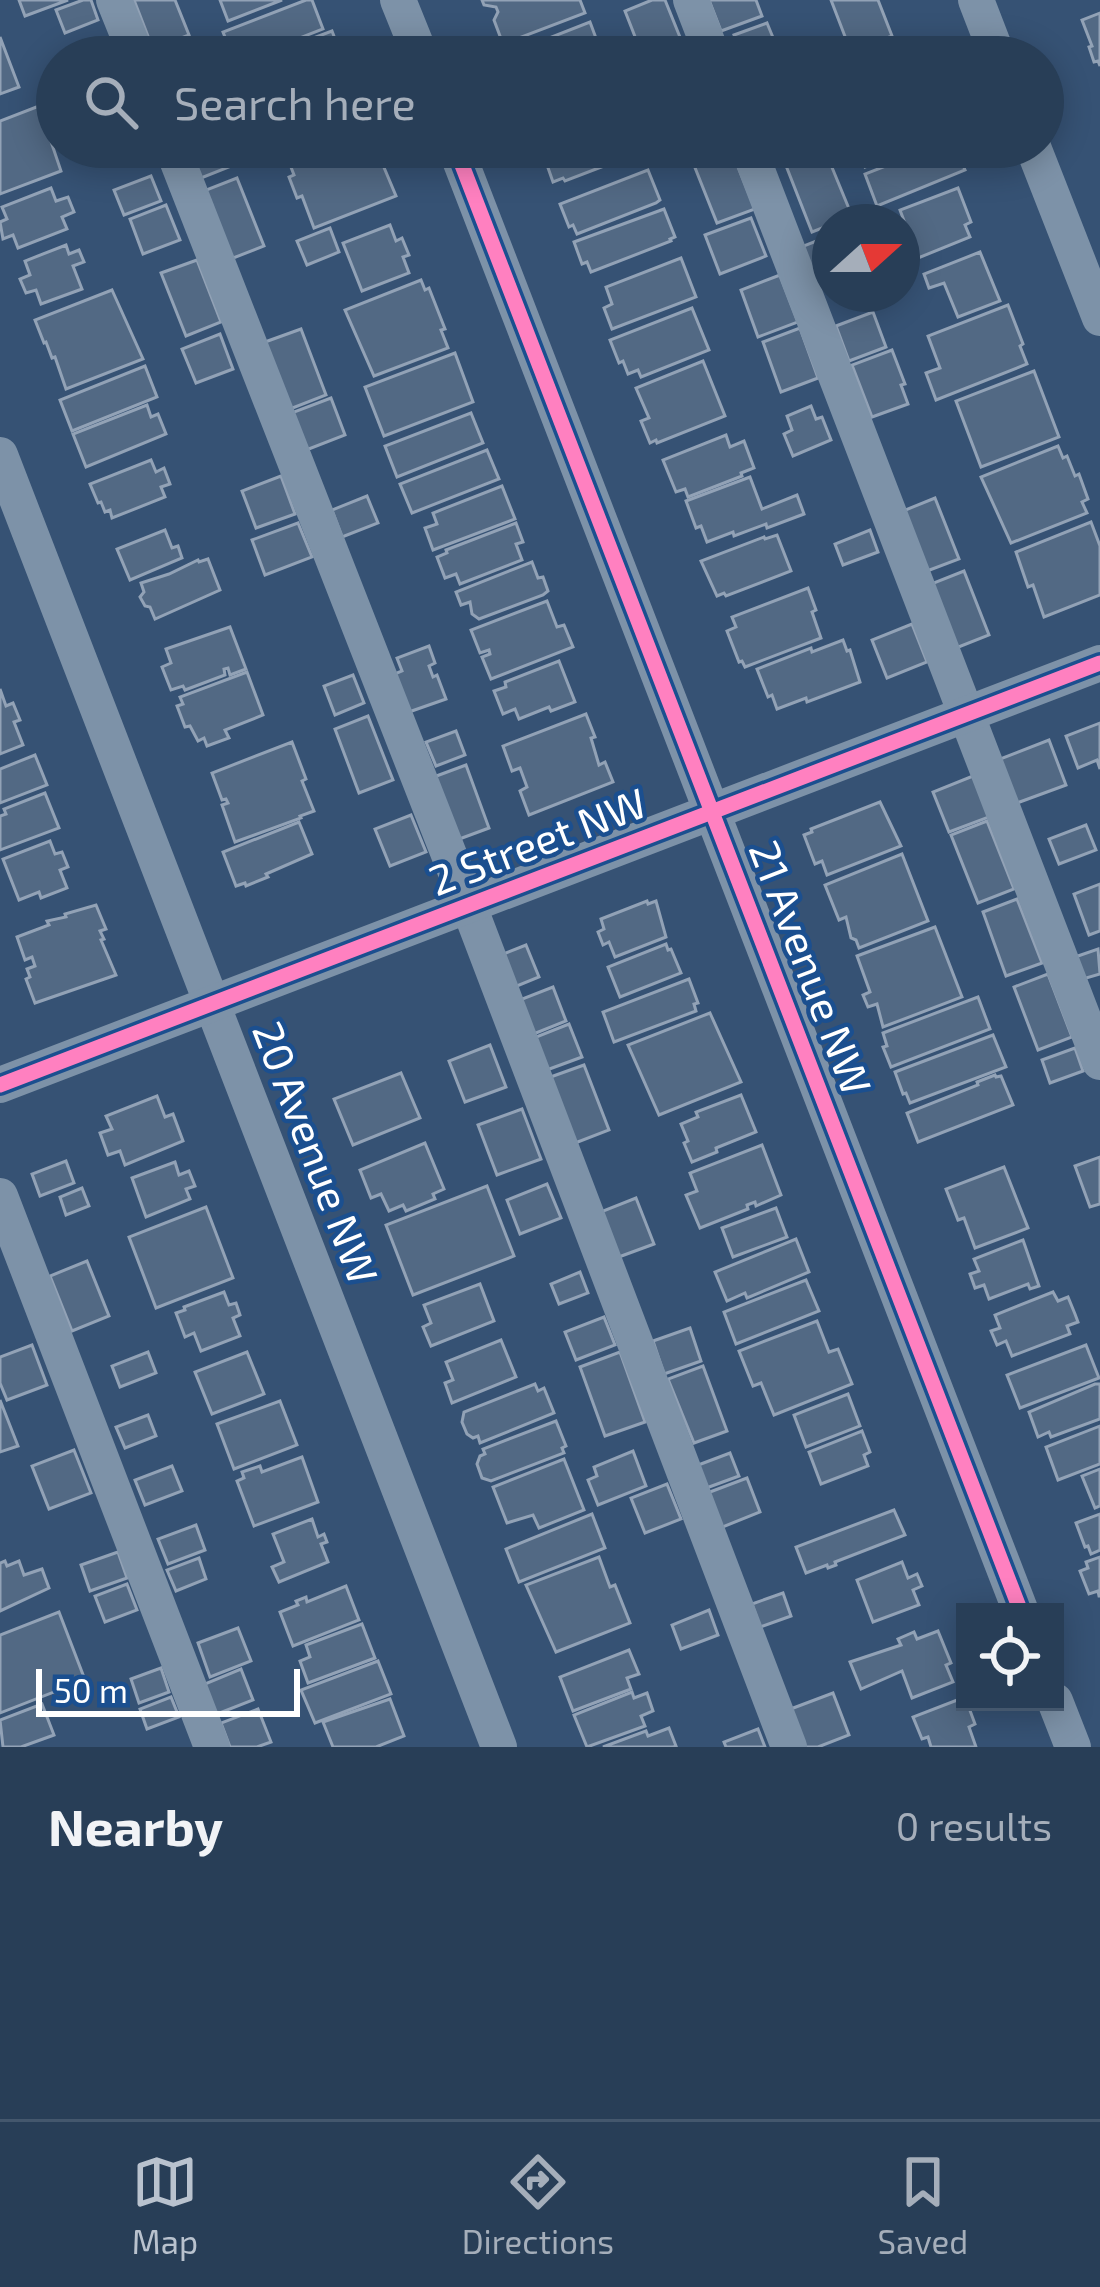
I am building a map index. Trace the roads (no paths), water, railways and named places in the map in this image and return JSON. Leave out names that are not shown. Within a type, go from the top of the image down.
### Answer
[{"type":"street","points":[[114,0],[129,36]]},
{"type":"street","points":[[398,0],[413,36]]},
{"type":"street","points":[[691,0],[705,36]]},
{"type":"street","points":[[976,0],[990,36]]},
{"type":"street","points":[[180,168],[788,1747]]},
{"type":"street","name":"21 Avenue NW","points":[[463,168],[1018,1603]]},
{"type":"street","points":[[756,168],[1100,1062]]},
{"type":"street","points":[[1042,168],[1100,318]]},
{"type":"street","name":"20 Avenue NW","points":[[0,455],[499,1747]]},
{"type":"street","name":"2 Street NW","points":[[0,1085],[1100,663]]},
{"type":"street","points":[[0,1196],[212,1747]]},
{"type":"street","points":[[1059,1711],[1072,1747]]}]
